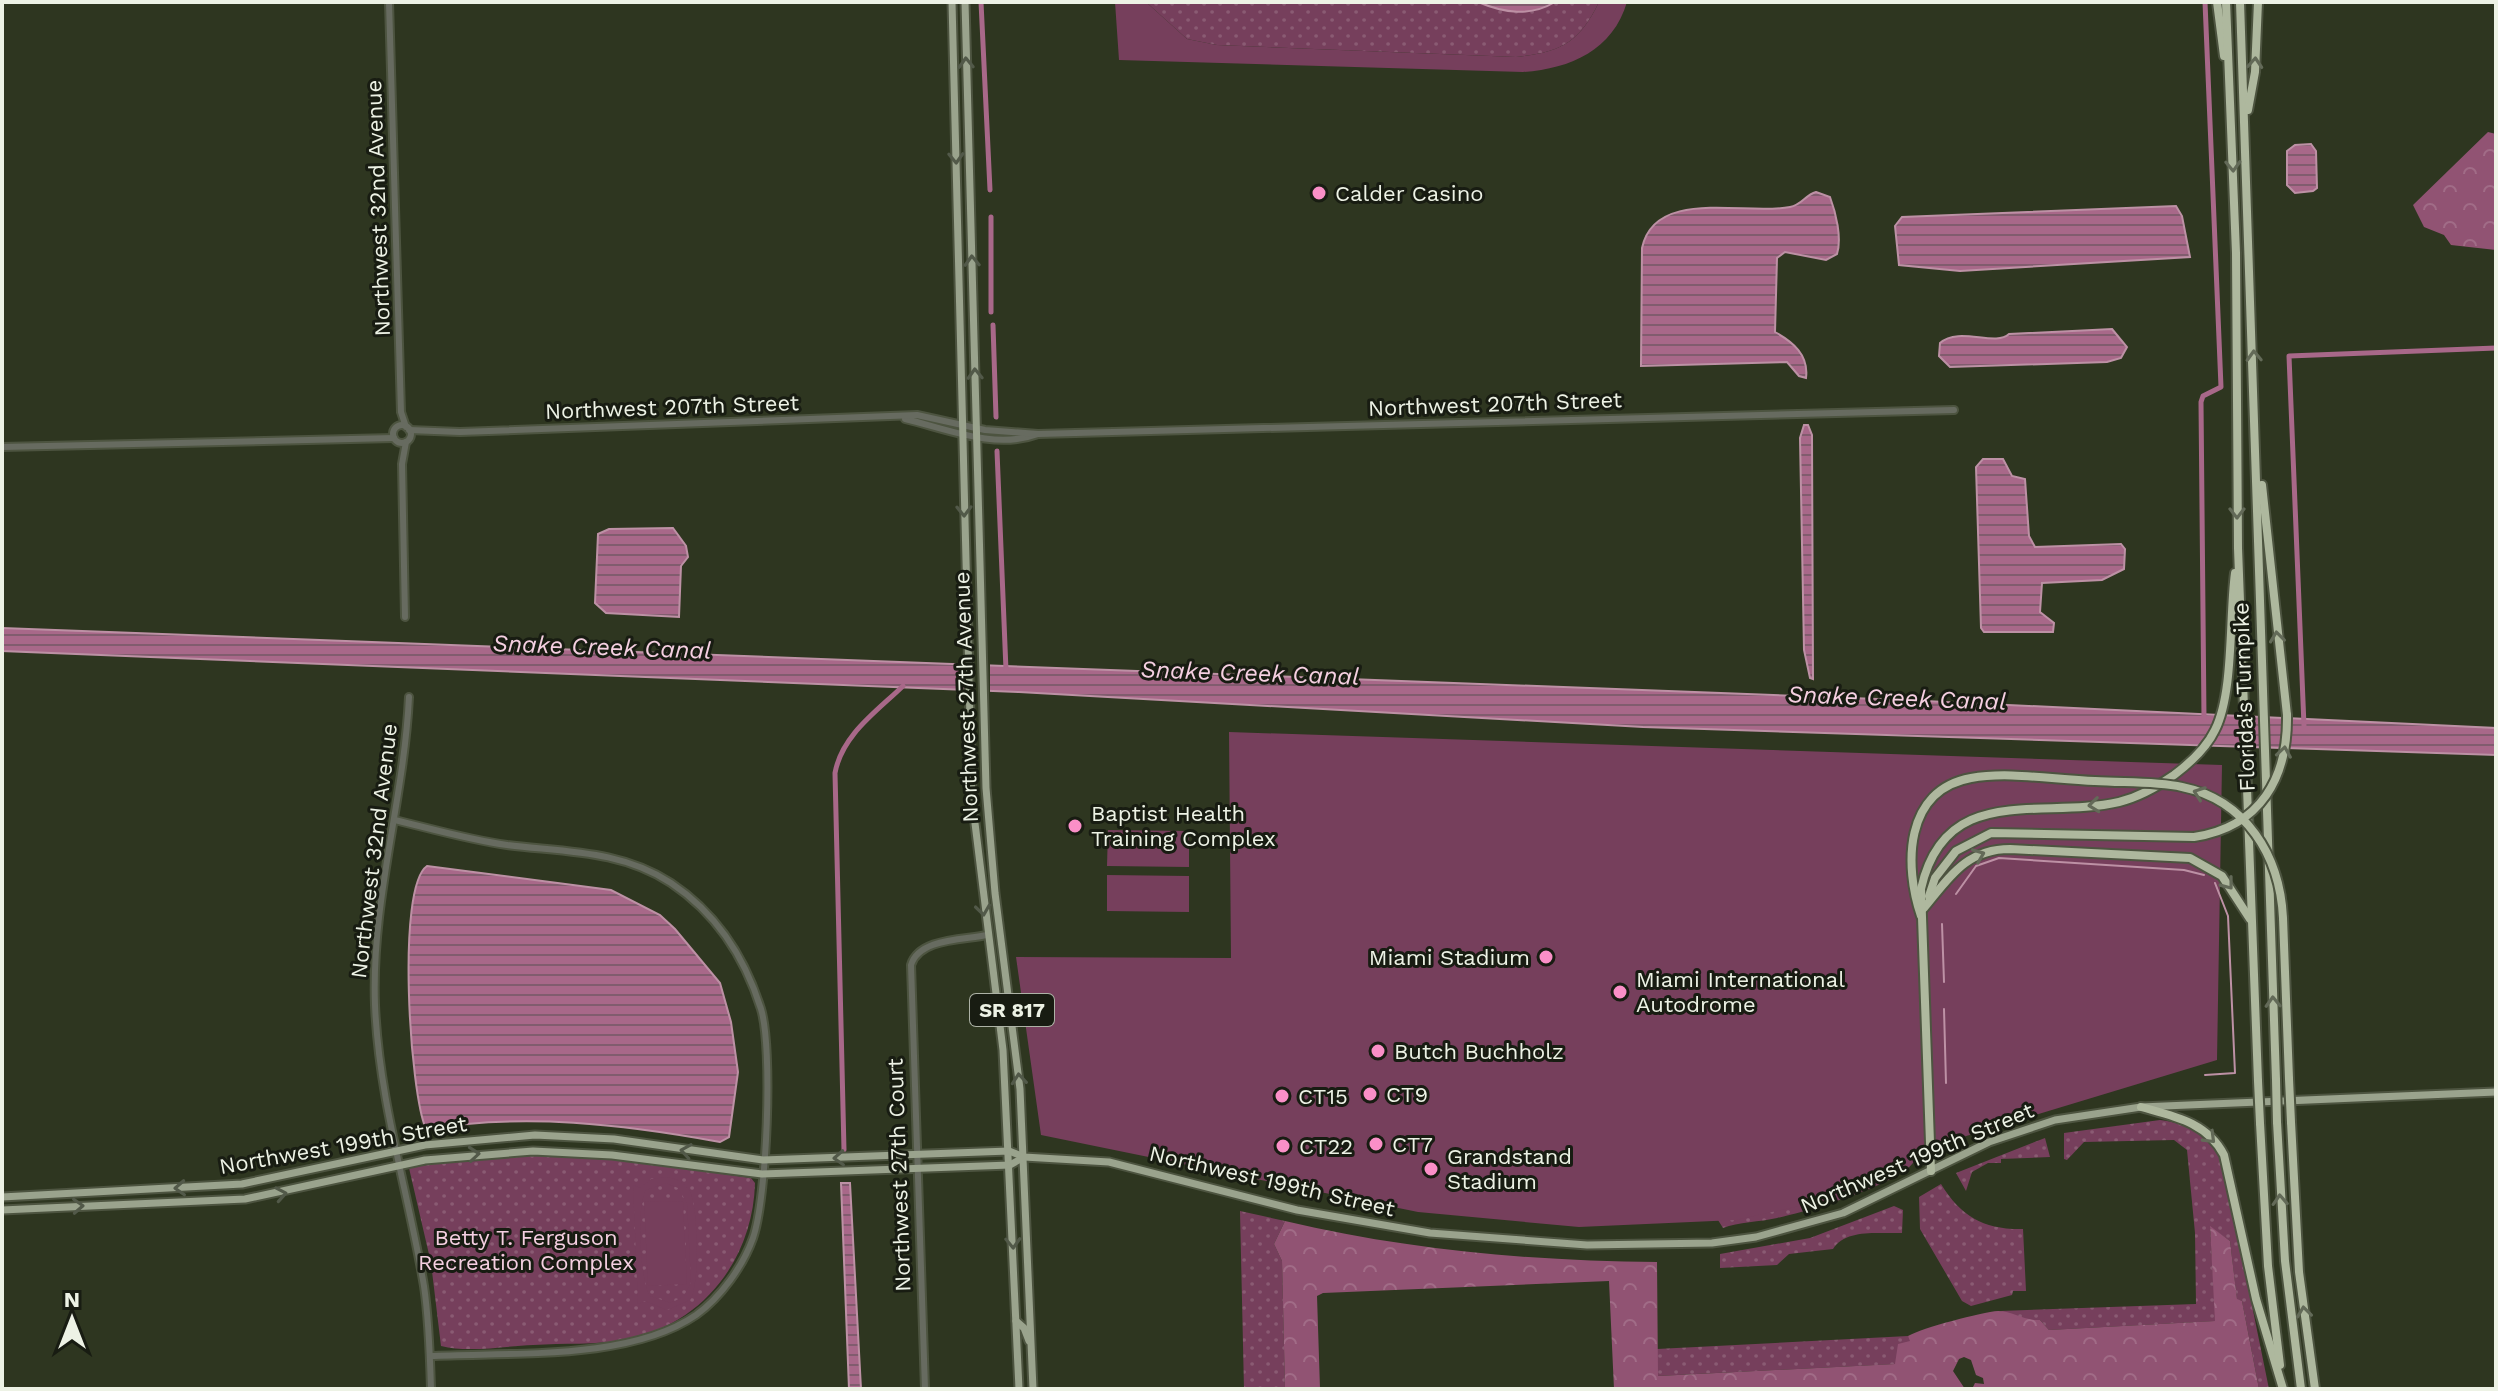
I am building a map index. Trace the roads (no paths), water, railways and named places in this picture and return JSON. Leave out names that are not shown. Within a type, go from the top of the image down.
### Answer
[{"type":"highway","points":[[2217,2],[2230,89]]},
{"type":"highway","name":"Florida's Turnpike","points":[[2226,2],[2236,253],[2238,548],[2258,1081],[2269,1276],[2284,1389]]},
{"type":"highway","name":"Florida's Turnpike","points":[[2240,2],[2257,434],[2263,753],[2277,1122],[2285,1261],[2301,1389]]},
{"type":"highway","points":[[2245,122],[2255,72],[2258,2]]},
{"type":"highway","points":[[1924,908],[1946,861],[1963,846],[1982,836],[2006,831],[2194,837],[2228,828],[2263,801],[2284,760],[2287,715],[2257,434]]},
{"type":"highway","points":[[1931,1171],[1921,889],[1930,860],[1944,839],[1966,822],[2013,808],[2120,802],[2167,780],[2203,749],[2223,709],[2238,548]]},
{"type":"highway","points":[[1924,924],[1912,890],[1912,841],[1917,821],[1937,794],[1954,783],[1979,777],[2182,787],[2230,808],[2257,835],[2272,859],[2281,890],[2299,1272],[2315,1389]]},
{"type":"highway","points":[[1924,908],[1959,865],[1985,851],[2010,849],[2159,855],[2190,858],[2215,869],[2230,885],[2252,923]]},
{"type":"highway","points":[[2141,1107],[2191,1122],[2221,1148],[2229,1169],[2256,1299],[2284,1389]]},
{"type":"main road","points":[[952,2],[965,13],[952,26]]},
{"type":"main road","name":"Northwest 27th Avenue","points":[[952,2],[969,697],[977,864],[998,1010],[1010,1165],[1019,1389]]},
{"type":"main road","name":"Northwest 27th Avenue","points":[[965,2],[983,697],[992,863],[1012,1008],[1024,1157],[1033,1389]]},
{"type":"main road","points":[[961,321],[974,320]]},
{"type":"main road","points":[[977,864],[992,863]]},
{"type":"main road","points":[[998,1010],[1012,1008]]},
{"type":"main road","name":"Northwest 199th Street","points":[[2,1197],[242,1184],[394,1150],[468,1138],[576,1136],[763,1160],[1009,1151],[1024,1157],[1109,1162],[1362,1223],[1511,1241],[1587,1245],[1712,1243],[1756,1237],[1843,1213],[1989,1142],[2033,1127],[2096,1113],[2141,1107],[2496,1092]]},
{"type":"main road","name":"Northwest 199th Street","points":[[2,1210],[245,1199],[397,1165],[469,1154],[560,1151],[762,1174],[1010,1165],[1024,1157]]},
{"type":"main road","points":[[1016,1321],[1024,1328],[1031,1346]]},
{"type":"street","name":"Northwest 32nd Avenue","points":[[389,2],[401,412],[408,434]]},
{"type":"street","name":"Northwest 207th Street","points":[[408,434],[929,416],[977,427],[1038,434],[1954,410]]},
{"type":"street","name":"Northwest 32nd Avenue","points":[[395,434],[401,412]]},
{"type":"street","name":"Northwest 207th Street","points":[[899,418],[977,437],[1025,439],[1038,434]]},
{"type":"street","points":[[395,434],[408,434]]},
{"type":"street","points":[[395,434],[402,453]]},
{"type":"street","points":[[2,447],[408,434]]},
{"type":"street","points":[[405,617],[402,453],[408,434]]},
{"type":"street","name":"Northwest 32nd Avenue","points":[[409,697],[406,754],[381,907],[375,974],[380,1064],[394,1150],[420,1266],[431,1389]]},
{"type":"street","points":[[395,820],[508,845],[603,855],[651,872],[706,912],[736,950],[762,1013],[768,1061],[762,1174],[753,1237],[730,1279],[697,1314],[666,1332],[614,1347],[430,1356]]},
{"type":"street","name":"Northwest 27th Court","points":[[925,1389],[915,1155],[912,960],[930,946],[987,935]]},
{"type":"waterway","points":[[981,2],[990,190]]},
{"type":"waterway","points":[[2204,719],[2201,402],[2203,396],[2221,387],[2205,2]]},
{"type":"waterway","points":[[991,217],[991,312]]},
{"type":"waterway","points":[[993,325],[996,417]]},
{"type":"waterway","points":[[2304,726],[2289,356],[2496,348]]},
{"type":"waterway","points":[[997,451],[1006,670]]},
{"type":"waterway","points":[[844,1150],[835,773],[852,736],[903,686]]},
{"type":"waterway","points":[[1956,894],[1976,866],[1999,858],[2184,870],[2204,875]]},
{"type":"waterway","points":[[2205,1075],[2235,1073],[2228,916],[2215,883]]},
{"type":"waterway","points":[[1942,924],[1944,982]]},
{"type":"waterway","points":[[1944,1009],[1946,1083]]},
{"type":"place","name":"Calder Casino","points":[[1319,193]]},
{"type":"place","name":"Baptist Health Training Complex","points":[[1075,826]]},
{"type":"place","name":"Miami Stadium","points":[[1546,957]]},
{"type":"place","name":"Miami International Autodrome","points":[[1620,992]]},
{"type":"place","name":"Butch Buchholz","points":[[1378,1051]]},
{"type":"place","name":"CT9","points":[[1370,1094]]},
{"type":"place","name":"CT15","points":[[1282,1096]]},
{"type":"place","name":"CT7","points":[[1376,1144]]},
{"type":"place","name":"CT22","points":[[1283,1146]]},
{"type":"place","name":"Grandstand Stadium","points":[[1431,1169]]},
{"type":"water label","name":"Snake Creek Canal","points":[[602,647]]},
{"type":"water label","name":"Snake Creek Canal","points":[[1250,673]]},
{"type":"water label","name":"Snake Creek Canal","points":[[1897,698]]},
{"type":"park label","name":"Betty T. Ferguson Recreation Complex","points":[[526,1250]]}]
